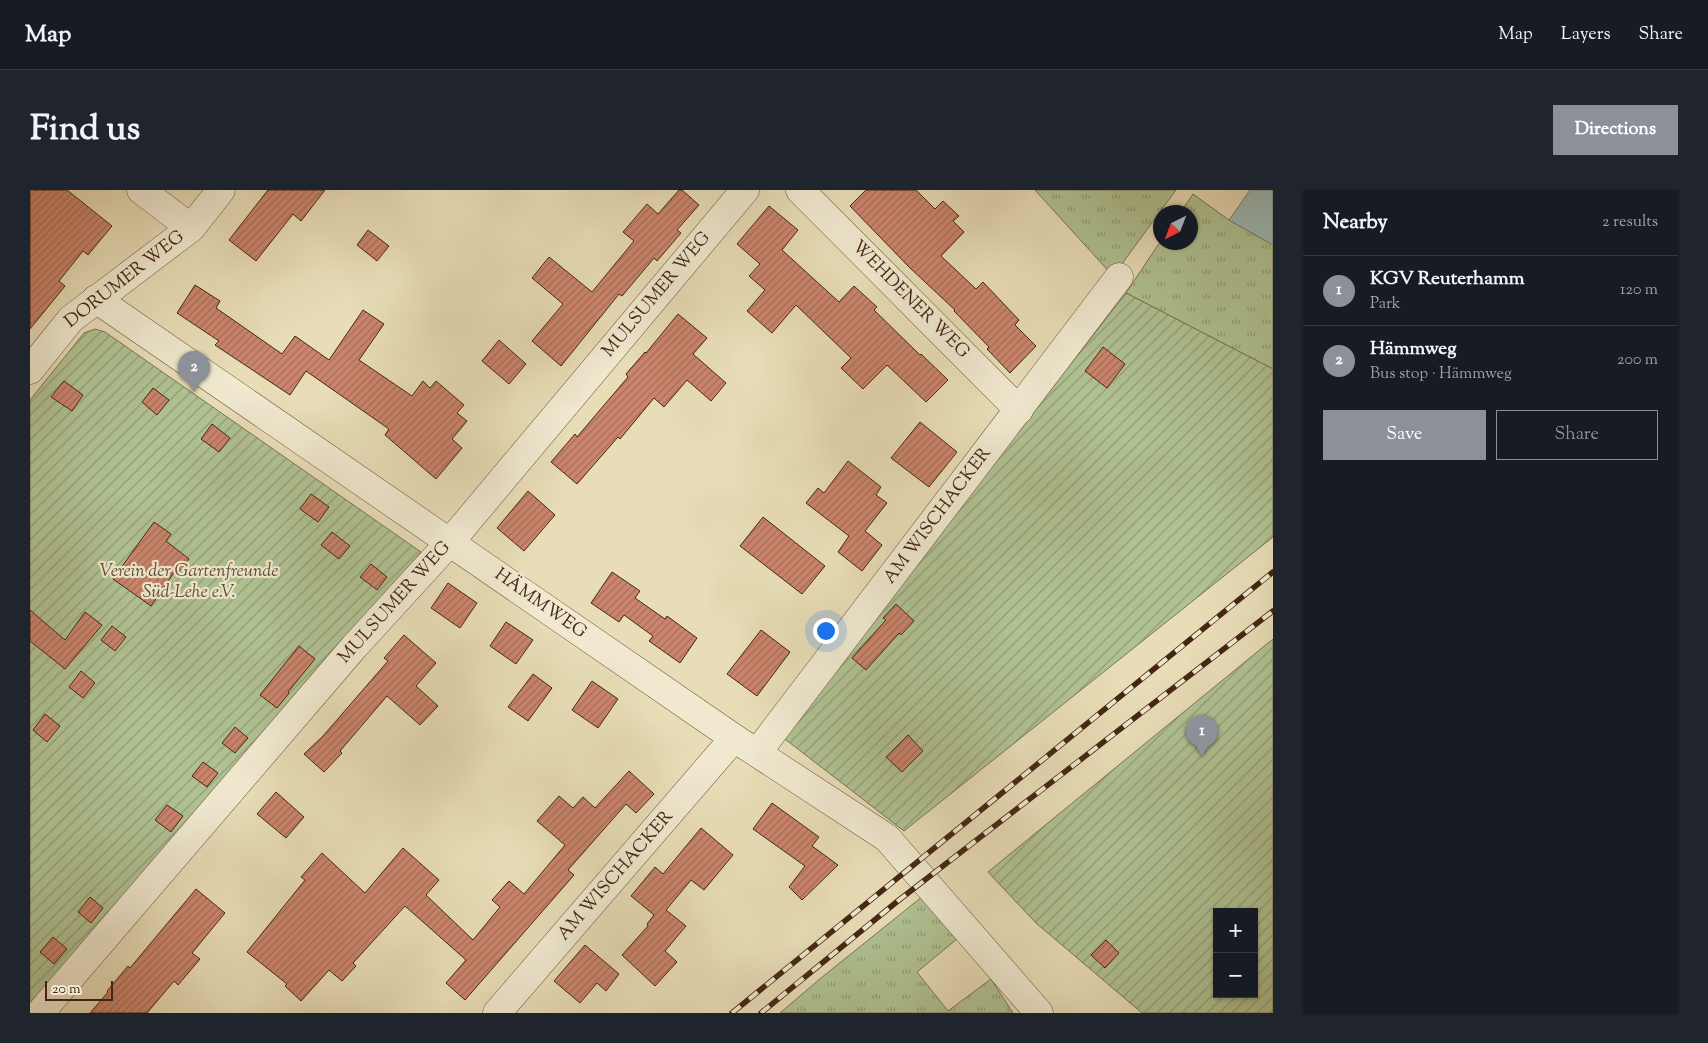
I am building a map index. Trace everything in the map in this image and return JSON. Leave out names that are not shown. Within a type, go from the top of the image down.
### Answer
[{"type":"street","points":[[141,190],[190,228]]},
{"type":"street","name":"DORUMER WEG","points":[[30,370],[71,319],[190,228],[221,190]]},
{"type":"street","name":"MULSUMER WEG","points":[[40,1013],[354,647],[450,542],[745,190]]},
{"type":"street","name":"WEHDENER WEG","points":[[800,190],[1019,410]]},
{"type":"street","name":"AM WISCHACKER","points":[[757,753],[1119,278]]},
{"type":"street","name":"HÄMMWEG","points":[[96,299],[734,738],[887,838],[1039,1013]]},
{"type":"street","name":"AM WISCHACKER","points":[[497,1013],[734,738]]},
{"type":"green space","points":[[1035,190],[1176,190],[1165,205],[1153,205],[1153,221],[1113,276]]},
{"type":"green space","points":[[1193,194],[1229,220],[1273,245],[1273,369],[1126,293],[1155,250],[1198,250],[1198,205],[1186,205]]},
{"type":"green space","points":[[1126,293],[1273,369],[1273,537],[904,831],[781,736]]},
{"type":"green space","name":"Verein der Gartenfreunde Süd-Lehe e.V.","points":[[95,329],[105,332],[421,552],[35,1013],[30,1013],[30,400],[84,333]]},
{"type":"green space","points":[[1273,639],[1273,1013],[1142,1013],[1036,923],[988,872]]},
{"type":"green space","points":[[923,896],[957,939],[917,972],[948,1011],[991,979],[1013,1013],[780,1013],[821,978]]},
{"type":"water","points":[[1250,190],[1273,190],[1273,245],[1229,220]]},
{"type":"building","points":[[30,190],[67,190],[112,226],[88,255],[83,251],[59,281],[65,286],[30,329]]},
{"type":"building","points":[[268,190],[325,190],[301,221],[293,214],[256,261],[229,240]]},
{"type":"building","points":[[679,190],[682,190],[699,205],[677,230],[681,233],[657,261],[654,258],[622,296],[619,294],[561,366],[532,341],[563,304],[532,278],[549,257],[592,292],[634,241],[623,232],[647,204],[658,214]]},
{"type":"building","points":[[866,190],[916,190],[935,209],[943,201],[959,216],[953,221],[964,232],[941,256],[976,289],[983,282],[1019,320],[1015,325],[1036,346],[1010,373],[987,349],[989,347],[955,310],[909,267],[850,206]]},
{"type":"building","points":[[769,206],[798,230],[782,250],[839,302],[854,286],[877,307],[874,310],[948,380],[926,402],[887,365],[863,389],[841,368],[851,358],[796,305],[772,333],[747,311],[765,290],[749,276],[760,264],[737,244]]},
{"type":"building","points":[[368,230],[389,246],[377,261],[357,245]]},
{"type":"building","points":[[195,285],[220,301],[216,308],[282,354],[295,336],[329,360],[363,310],[384,324],[359,360],[412,396],[423,381],[430,388],[436,381],[464,405],[457,413],[467,421],[452,439],[462,448],[436,479],[385,435],[389,429],[306,371],[290,395],[215,345],[219,341],[177,313]]},
{"type":"building","points":[[678,314],[707,338],[693,354],[726,383],[711,401],[687,380],[664,407],[654,398],[620,439],[618,437],[577,484],[551,462],[575,434],[577,437],[628,377],[626,374]]},
{"type":"building","points":[[499,340],[526,364],[509,384],[482,361]]},
{"type":"building","points":[[1103,347],[1125,364],[1107,388],[1085,371]]},
{"type":"building","points":[[64,381],[83,395],[72,411],[51,397]]},
{"type":"building","points":[[153,388],[169,400],[157,415],[142,402]]},
{"type":"building","points":[[920,422],[957,452],[929,487],[891,458]]},
{"type":"building","points":[[212,424],[230,438],[219,452],[201,439]]},
{"type":"building","points":[[848,461],[881,487],[876,495],[887,503],[865,531],[882,545],[862,571],[838,552],[849,536],[806,503],[818,488],[824,493]]},
{"type":"building","points":[[528,491],[555,515],[524,551],[497,528]]},
{"type":"building","points":[[311,494],[329,507],[318,522],[300,509]]},
{"type":"building","points":[[763,517],[825,566],[802,594],[740,546]]},
{"type":"building","points":[[154,522],[171,534],[166,541],[189,559],[178,573],[175,571],[151,606],[113,579]]},
{"type":"building","points":[[332,532],[350,546],[339,559],[321,545]]},
{"type":"building","points":[[371,564],[387,577],[377,590],[360,577]]},
{"type":"building","points":[[612,572],[640,591],[635,598],[665,619],[667,616],[697,638],[680,663],[649,641],[653,636],[624,615],[619,622],[591,603]]},
{"type":"building","points":[[448,583],[477,603],[460,628],[431,608]]},
{"type":"building","points":[[896,604],[914,621],[901,635],[899,633],[866,670],[852,658],[886,620],[883,618]]},
{"type":"building","points":[[30,610],[65,640],[85,612],[102,625],[65,669],[30,641]]},
{"type":"building","points":[[506,622],[533,640],[516,664],[490,646]]},
{"type":"building","points":[[112,626],[126,637],[115,651],[101,640]]},
{"type":"building","points":[[761,630],[790,652],[757,696],[727,674]]},
{"type":"building","points":[[404,635],[436,663],[416,686],[438,706],[420,725],[387,696],[340,751],[342,753],[324,772],[304,754],[323,736],[388,661],[384,658]]},
{"type":"building","points":[[299,646],[315,659],[277,708],[260,695]]},
{"type":"building","points":[[81,671],[95,683],[83,698],[69,687]]},
{"type":"building","points":[[533,674],[552,688],[528,721],[508,707]]},
{"type":"building","points":[[592,681],[618,699],[598,728],[572,710]]},
{"type":"building","points":[[45,714],[60,726],[47,742],[33,730]]},
{"type":"building","points":[[235,727],[248,738],[235,753],[222,743]]},
{"type":"building","points":[[908,735],[923,751],[902,772],[886,757]]},
{"type":"building","points":[[203,762],[218,773],[207,787],[192,776]]},
{"type":"building","points":[[629,771],[654,794],[636,813],[626,804],[568,870],[574,875],[465,1000],[446,983],[466,960],[405,906],[353,963],[356,966],[342,981],[329,970],[301,1001],[285,986],[287,984],[247,952],[305,880],[301,877],[322,853],[365,893],[403,848],[439,880],[426,895],[473,940],[500,907],[492,900],[509,881],[524,894],[565,845],[537,821],[559,796],[573,808],[583,797],[595,808]]},
{"type":"building","points":[[276,792],[304,817],[286,838],[257,814]]},
{"type":"building","points":[[772,803],[819,837],[812,846],[838,865],[802,900],[789,887],[805,866],[753,829]]},
{"type":"building","points":[[167,805],[183,816],[171,832],[155,820]]},
{"type":"building","points":[[701,828],[733,855],[704,890],[691,880],[666,910],[686,926],[665,951],[677,962],[655,986],[622,955],[648,926],[647,924],[654,915],[631,896],[655,867],[663,874]]},
{"type":"building","points":[[196,889],[225,913],[192,953],[200,959],[178,985],[174,981],[147,1013],[90,1013],[128,966],[130,968]]},
{"type":"building","points":[[90,897],[103,908],[91,923],[78,912]]},
{"type":"building","points":[[53,937],[67,949],[54,964],[40,952]]},
{"type":"building","points":[[1106,940],[1119,953],[1105,968],[1091,955]]},
{"type":"building","points":[[585,945],[619,974],[606,991],[597,983],[580,1003],[554,981]]},
{"type":"railway","points":[[732,1013],[1273,572]]},
{"type":"railway","points":[[761,1013],[899,900],[1273,611]]},
{"type":"place","name":"Hämmweg","points":[[194,392]]},
{"type":"place","name":"KGV Reuterhamm","points":[[1202,756]]}]
